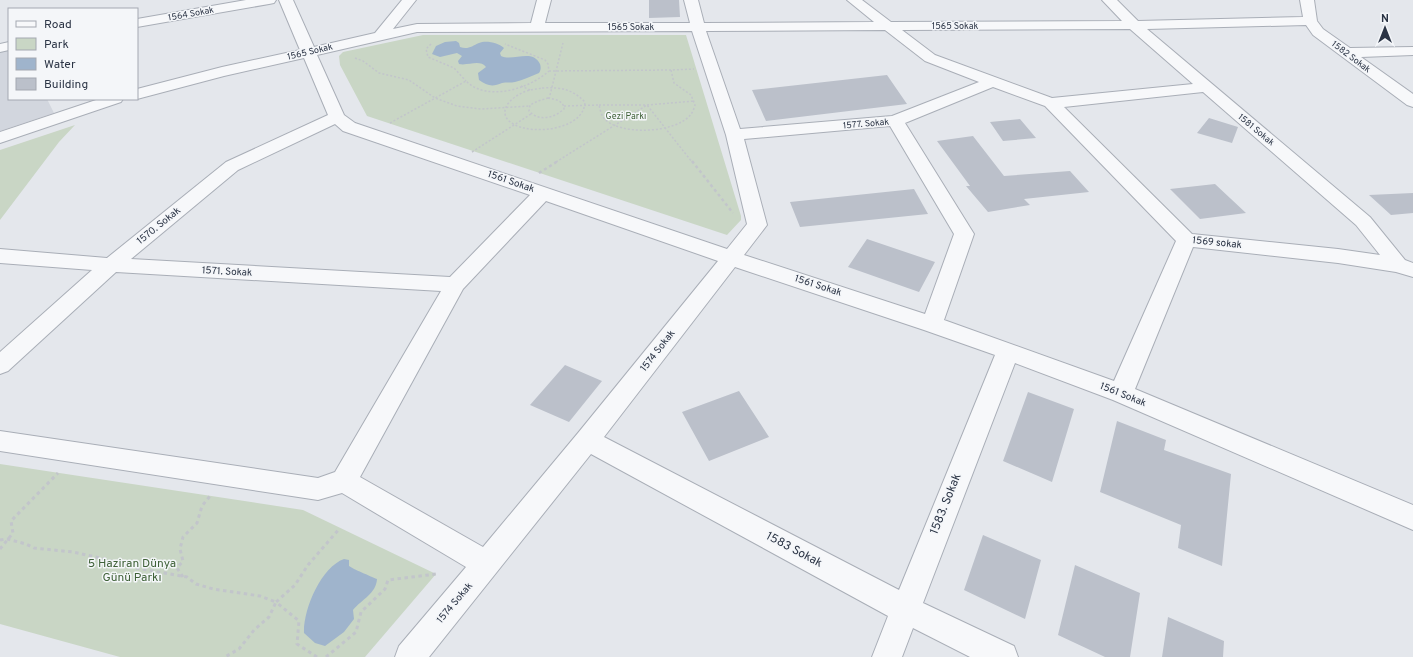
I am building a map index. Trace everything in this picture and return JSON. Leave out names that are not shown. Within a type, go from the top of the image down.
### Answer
[{"type":"street","name":"1564 Sokak","points":[[138,23],[269,0]]},
{"type":"street","points":[[286,0],[337,117]]},
{"type":"street","points":[[381,35],[409,0]]},
{"type":"street","points":[[537,27],[544,0]]},
{"type":"street","name":"1574 Sokak","points":[[410,657],[587,440],[732,258],[756,225],[734,134],[697,26],[691,0]]},
{"type":"street","points":[[854,0],[930,58],[1051,103],[1206,87]]},
{"type":"street","name":"1581 Sokak","points":[[1109,0],[1134,25],[1363,221],[1406,268]]},
{"type":"street","points":[[1307,0],[1310,21]]},
{"type":"street","name":"1565 Sokak","points":[[138,94],[381,35],[417,28],[1134,25],[1310,21]]},
{"type":"street","name":"1582 Sokak","points":[[1310,21],[1318,32],[1413,102]]},
{"type":"street","points":[[1346,53],[1413,51]]},
{"type":"street","name":"1577. Sokak","points":[[734,134],[895,121],[992,82]]},
{"type":"street","points":[[62,100],[69,115]]},
{"type":"street","points":[[0,138],[112,100]]},
{"type":"street","points":[[1051,103],[1186,240]]},
{"type":"street","name":"1561 Sokak","points":[[337,117],[349,127],[540,184],[732,258],[932,324],[1121,393],[1413,518]]},
{"type":"street","name":"1570. Sokak","points":[[0,365],[110,266],[232,166],[337,117]]},
{"type":"street","points":[[895,121],[964,234],[932,324]]},
{"type":"street","points":[[0,441],[318,489],[344,481],[455,285],[540,184]]},
{"type":"street","name":"1569 sokak","points":[[1121,393],[1186,240],[1338,256],[1406,268]]},
{"type":"street","name":"1571. Sokak","points":[[0,256],[110,266],[455,285]]},
{"type":"street","name":"1583. Sokak","points":[[887,657],[1008,351]]},
{"type":"street","name":"1583 Sokak","points":[[587,440],[905,609],[1003,657]]},
{"type":"street","points":[[344,481],[487,564]]},
{"type":"path","points":[[550,99],[564,40]]},
{"type":"path","points":[[500,42],[545,60],[548,64],[549,71]]},
{"type":"path","points":[[434,43],[426,49],[428,57],[453,67],[472,87],[483,92],[521,86],[543,76],[549,71],[700,69]]},
{"type":"path","points":[[350,57],[363,60],[376,72],[384,76],[404,79],[435,98],[455,106],[506,108],[530,106],[538,100],[550,99],[559,101],[564,106],[647,106],[695,101]]},
{"type":"path","points":[[599,105],[602,116],[615,126],[634,131],[666,128],[678,124],[690,117],[694,112],[695,101],[693,96],[685,89],[674,83],[671,70]]},
{"type":"path","points":[[386,125],[466,81]]},
{"type":"path","points":[[521,86],[530,90]]},
{"type":"path","points":[[552,88],[567,90],[577,94],[583,99],[585,105],[583,113],[576,120],[565,126],[552,129],[531,130],[514,125],[508,120],[505,113],[506,108],[511,100],[530,90],[552,88]]},
{"type":"path","points":[[530,106],[530,114]]},
{"type":"path","points":[[530,114],[540,118],[552,117],[562,112],[564,106]]},
{"type":"path","points":[[540,184],[615,126],[647,106]]},
{"type":"path","points":[[647,106],[736,218]]},
{"type":"path","points":[[470,153],[530,114]]},
{"type":"path","points":[[0,549],[4,546],[7,539],[13,533],[11,521],[26,507],[34,496],[52,482],[58,473]]},
{"type":"path","points":[[184,577],[177,568],[183,561],[180,548],[183,536],[197,523],[202,506],[210,496]]},
{"type":"path","points":[[225,657],[239,649],[269,617],[276,602],[295,585],[308,565],[340,528]]},
{"type":"path","points":[[0,540],[7,539],[26,544],[34,548],[74,552],[86,556],[105,559],[125,566],[184,577],[212,589],[260,596],[276,602],[299,621],[297,644],[317,657]]},
{"type":"path","points":[[326,657],[356,632],[361,612],[385,589],[388,580],[436,574]]},
{"type":"shaded area","points":[[8,49],[8,100],[48,100],[54,113],[0,131],[0,51]]},
{"type":"green space","name":"Gezi Parkı","points":[[423,35],[686,35],[741,220],[727,235],[367,116],[340,65],[339,56],[343,52]]},
{"type":"green space","points":[[75,125],[59,142],[0,220],[0,150]]},
{"type":"green space","name":"5 Haziran Dünya Günü Parkı","points":[[0,464],[303,510],[436,574],[365,657],[120,657],[0,624]]},
{"type":"water","points":[[456,41],[459,43],[460,47],[465,48],[482,42],[496,43],[504,48],[500,53],[501,56],[511,58],[527,56],[537,59],[541,67],[540,71],[539,73],[515,82],[487,85],[479,80],[478,73],[486,67],[481,63],[459,64],[458,61],[462,56],[457,53],[440,57],[432,54],[436,46],[445,42]]},
{"type":"water","points":[[344,559],[349,560],[349,566],[377,579],[376,584],[368,596],[353,610],[354,619],[344,632],[325,646],[315,643],[304,633],[304,624],[310,602],[321,580],[328,571]]},
{"type":"building","points":[[649,0],[679,0],[680,17],[649,18]]},
{"type":"building","points":[[887,75],[907,104],[766,121],[752,90]]},
{"type":"building","points":[[1209,118],[1238,127],[1232,143],[1197,133]]},
{"type":"building","points":[[1020,119],[1036,138],[1003,141],[990,122]]},
{"type":"building","points":[[973,136],[1004,176],[1070,171],[1089,192],[1024,199],[1030,205],[988,212],[966,186],[970,186],[937,141]]},
{"type":"building","points":[[1215,184],[1246,213],[1200,219],[1170,189]]},
{"type":"building","points":[[914,189],[928,214],[800,227],[790,202]]},
{"type":"building","points":[[1413,193],[1413,213],[1391,215],[1369,195]]},
{"type":"building","points":[[867,239],[935,262],[919,292],[848,267]]},
{"type":"building","points":[[565,365],[602,381],[569,422],[530,405]]},
{"type":"building","points":[[739,391],[769,437],[709,461],[682,412]]},
{"type":"building","points":[[1028,392],[1074,409],[1052,482],[1003,461]]},
{"type":"building","points":[[1117,421],[1166,440],[1164,450],[1231,474],[1222,566],[1178,548],[1181,525],[1100,492]]},
{"type":"building","points":[[983,535],[1041,560],[1025,619],[964,590]]},
{"type":"building","points":[[1075,565],[1140,593],[1130,657],[1105,657],[1058,635]]},
{"type":"building","points":[[1168,617],[1224,641],[1223,657],[1162,657]]}]
